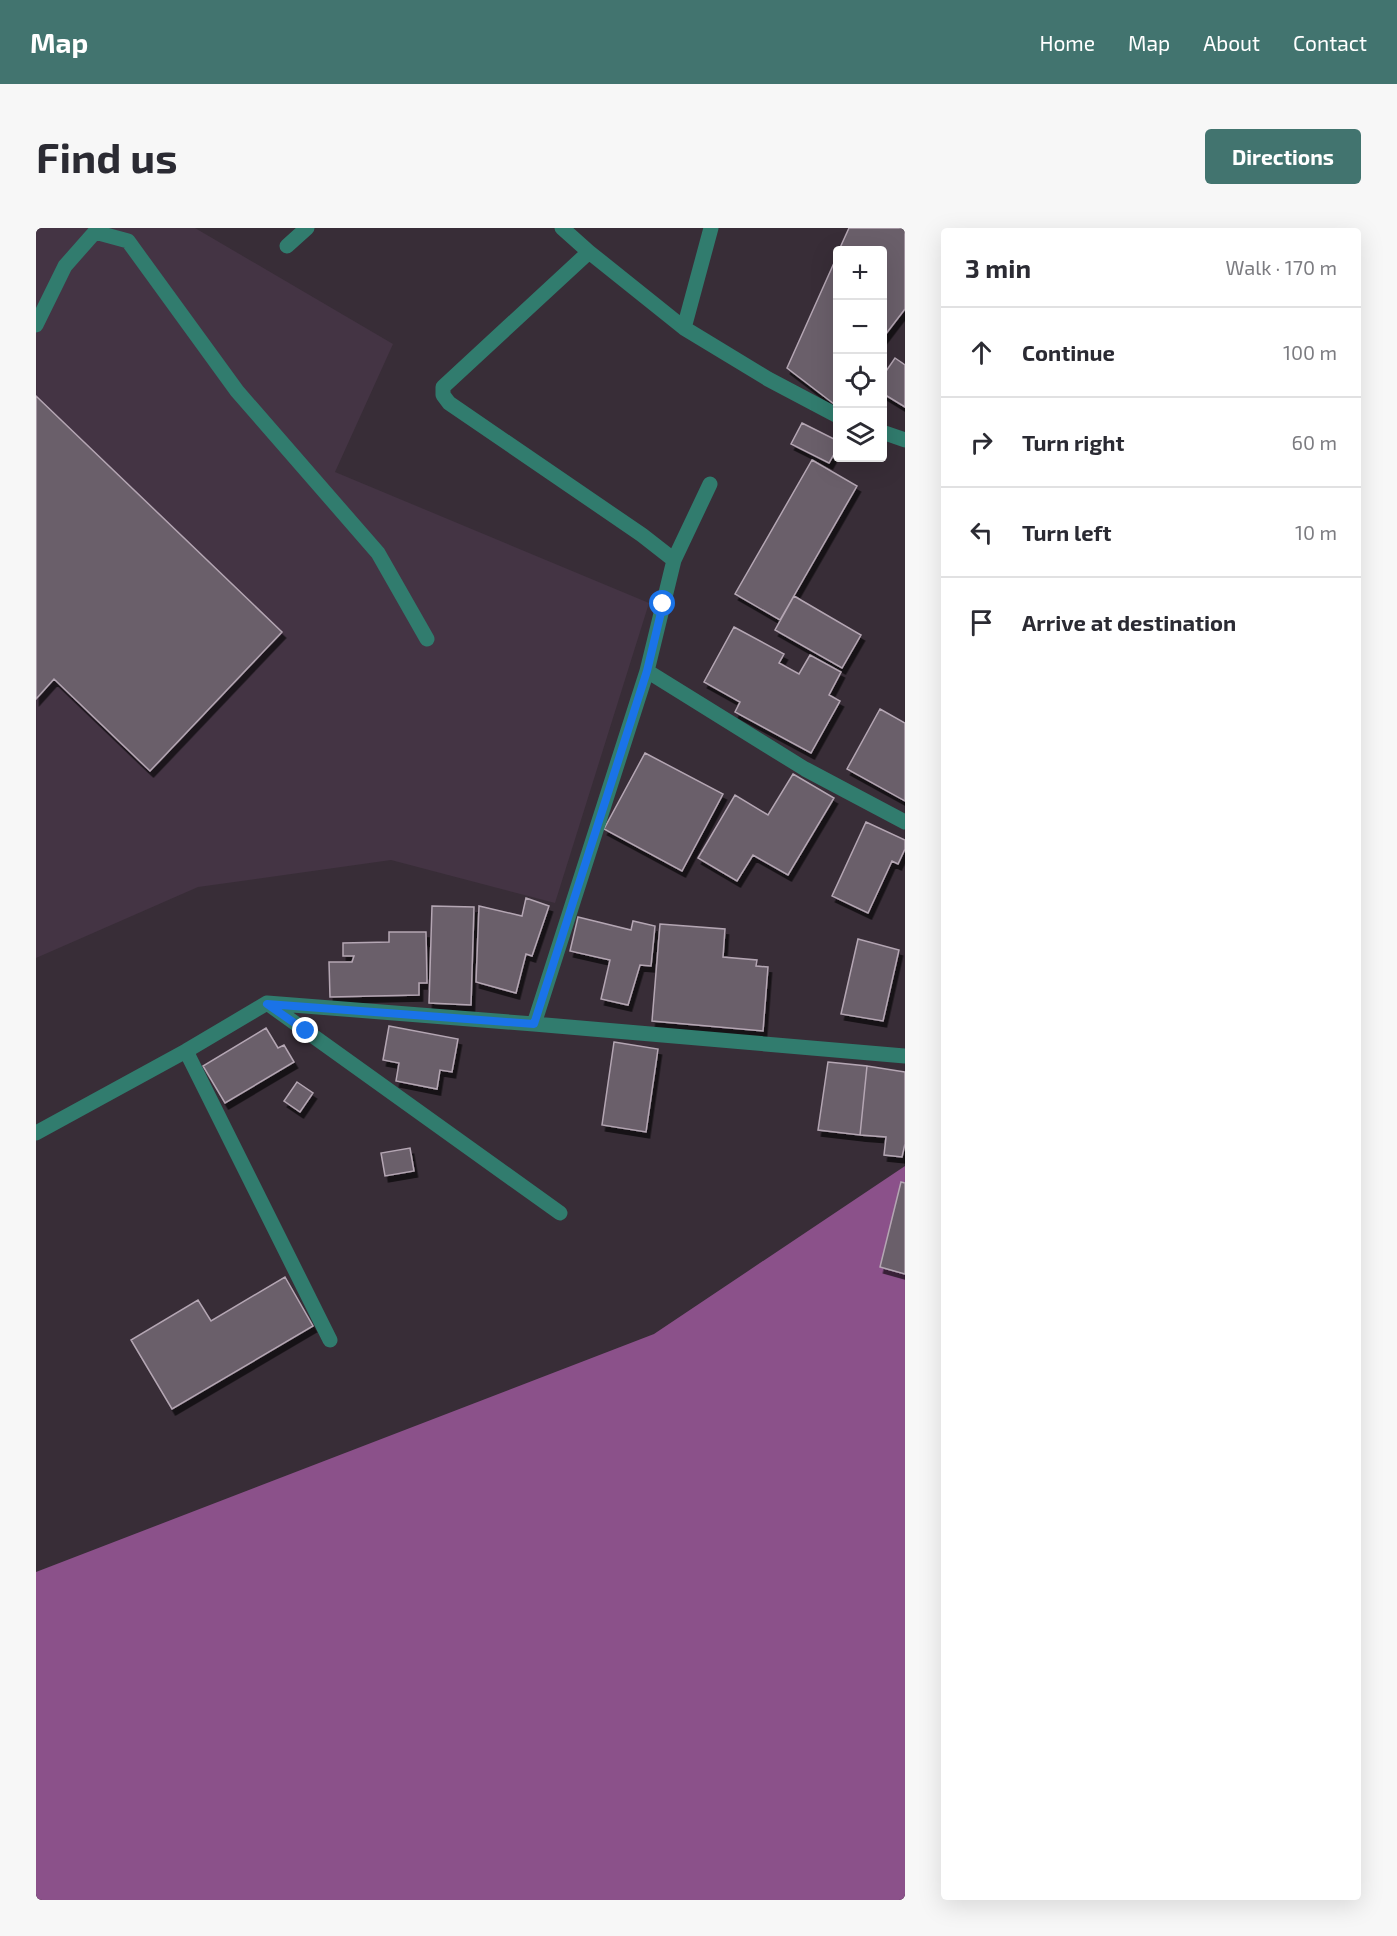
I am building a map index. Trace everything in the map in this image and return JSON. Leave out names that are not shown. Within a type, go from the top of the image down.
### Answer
[{"type":"street","points":[[287,246],[307,228]]},
{"type":"street","points":[[562,228],[684,327],[768,379],[833,414]]},
{"type":"street","points":[[684,327],[711,228]]},
{"type":"street","points":[[36,325],[64,266],[95,232],[128,241],[237,391],[378,553],[427,639]]},
{"type":"street","points":[[589,252],[443,387],[443,395],[449,403],[642,535],[674,560]]},
{"type":"street","points":[[887,434],[905,440]]},
{"type":"street","points":[[534,1024],[647,671],[674,560],[710,484]]},
{"type":"street","points":[[647,671],[805,769],[905,822]]},
{"type":"street","points":[[267,1004],[560,1213]]},
{"type":"street","points":[[36,1133],[267,1004],[905,1056]]},
{"type":"street","points":[[186,1051],[330,1340]]},
{"type":"shaded area","points":[[36,228],[195,228],[393,344],[335,472],[649,603],[555,903],[391,860],[198,887],[36,958]]},
{"type":"shaded area","points":[[905,1166],[905,1900],[36,1900],[36,1572],[654,1334]]},
{"type":"building","points":[[849,228],[905,228],[905,309],[887,332],[887,246],[841,246]]},
{"type":"building","points":[[833,265],[833,403],[787,368]]},
{"type":"building","points":[[895,358],[905,365],[905,407],[887,396],[887,370]]},
{"type":"building","points":[[36,396],[282,632],[150,771],[54,679],[36,699]]},
{"type":"building","points":[[802,423],[833,438],[833,456],[829,463],[791,444]]},
{"type":"building","points":[[812,460],[857,486],[780,620],[735,594]]},
{"type":"building","points":[[794,596],[861,635],[842,668],[775,630]]},
{"type":"building","points":[[734,627],[784,654],[779,663],[799,674],[810,655],[841,672],[829,695],[840,701],[811,753],[735,712],[740,702],[704,682]]},
{"type":"building","points":[[880,709],[905,723],[905,801],[847,769]]},
{"type":"building","points":[[645,753],[723,794],[682,871],[604,829]]},
{"type":"building","points":[[793,774],[834,798],[788,875],[753,855],[737,881],[698,858],[735,795],[768,815]]},
{"type":"building","points":[[866,822],[905,840],[905,849],[898,864],[892,861],[868,913],[832,896]]},
{"type":"building","points":[[526,898],[549,906],[532,956],[526,954],[516,993],[476,982],[479,906],[522,916]]},
{"type":"building","points":[[432,906],[474,907],[471,1005],[429,1003]]},
{"type":"building","points":[[578,917],[631,930],[633,921],[655,926],[651,966],[640,965],[628,1005],[601,999],[610,960],[570,951]]},
{"type":"building","points":[[660,924],[725,929],[723,957],[757,960],[756,966],[768,967],[763,1031],[652,1021]]},
{"type":"building","points":[[389,932],[426,932],[427,983],[419,983],[419,995],[330,997],[329,962],[352,962],[354,956],[343,956],[343,943],[389,942]]},
{"type":"building","points":[[858,939],[899,950],[883,1021],[841,1014]]},
{"type":"building","points":[[389,1026],[458,1039],[452,1072],[440,1070],[437,1089],[396,1081],[399,1063],[383,1060]]},
{"type":"building","points":[[266,1028],[278,1048],[284,1045],[294,1062],[225,1103],[203,1066]]},
{"type":"building","points":[[614,1042],[658,1049],[646,1132],[602,1125]]},
{"type":"building","points":[[828,1062],[867,1066],[860,1135],[818,1130]]},
{"type":"building","points":[[867,1066],[905,1072],[905,1144],[902,1157],[884,1155],[886,1137],[860,1135]]},
{"type":"building","points":[[297,1082],[313,1093],[300,1112],[284,1101]]},
{"type":"building","points":[[410,1148],[414,1171],[385,1176],[381,1153]]},
{"type":"building","points":[[901,1182],[905,1183],[905,1274],[880,1267]]},
{"type":"building","points":[[285,1277],[313,1326],[172,1409],[131,1340],[198,1300],[211,1321]]},
{"type":"route","points":[[306,1031],[267,1004],[534,1024],[647,671],[663,604]]}]
